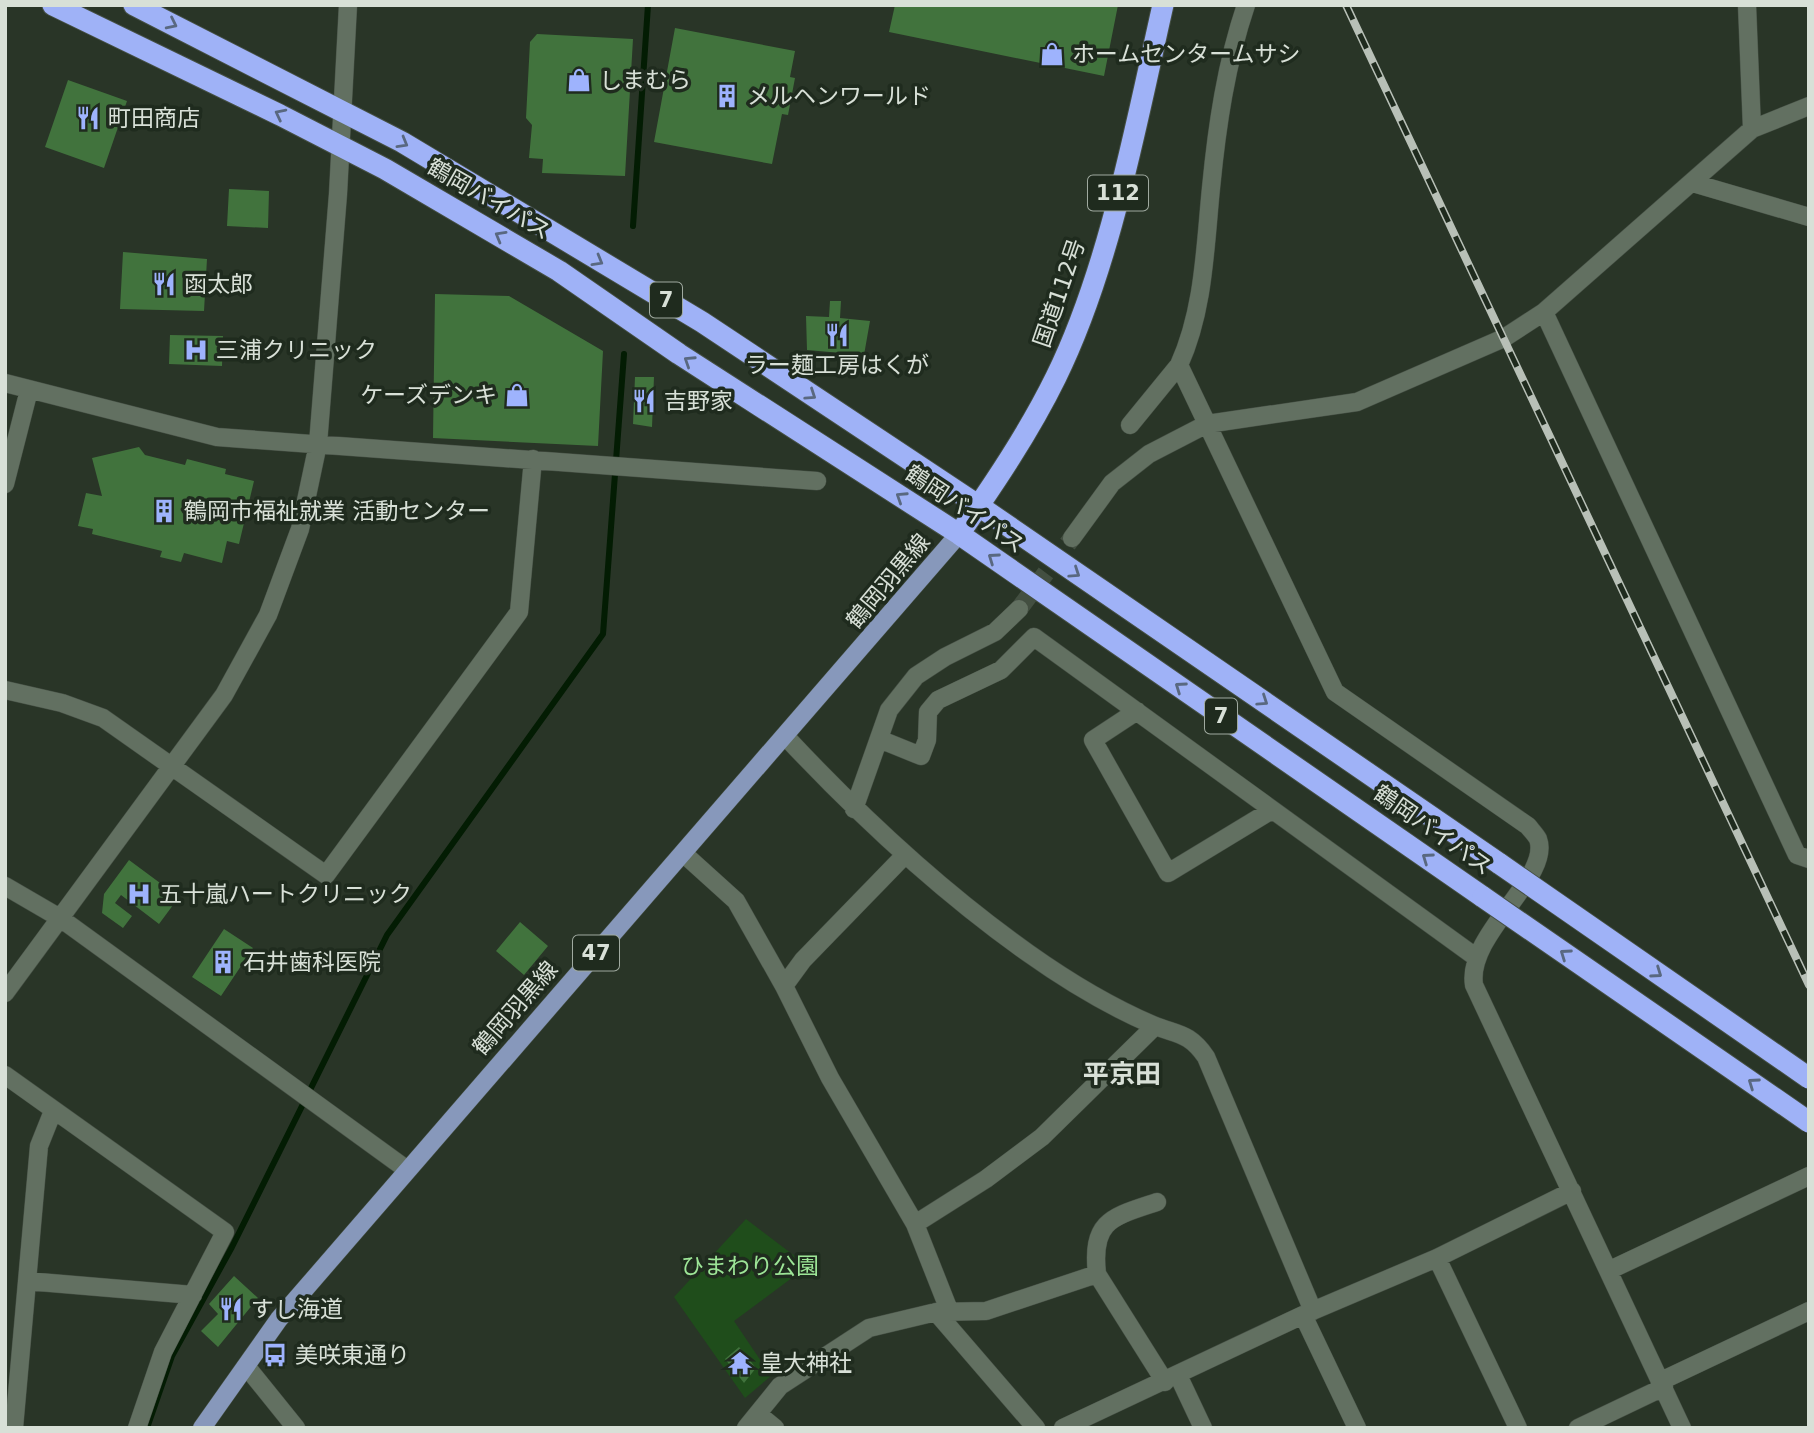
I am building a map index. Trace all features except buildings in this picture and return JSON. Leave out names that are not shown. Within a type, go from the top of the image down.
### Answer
[{"type":"highway","name":"鶴岡バイパス","points":[[53,5],[340,146],[559,271],[679,354],[959,534],[1809,1122]]},
{"type":"highway","name":"鶴岡バイパス","points":[[134,5],[402,142],[702,322],[979,506],[1809,1078]]},
{"type":"highway","name":"国道112号","points":[[959,534],[1024,435],[1057,376],[1087,301],[1128,160],[1163,5]]},
{"type":"main road","name":"鶴岡羽黒線","points":[[202,1428],[279,1319],[406,1169],[786,737],[959,534]]},
{"type":"street","points":[[5,993],[224,695],[268,615],[300,529],[318,444],[343,111],[348,5]]},
{"type":"street","points":[[1130,425],[1179,366],[1194,329],[1201,289],[1214,156],[1231,51],[1246,5]]},
{"type":"street","points":[[1747,5],[1752,129]]},
{"type":"street","points":[[1072,538],[1112,483],[1149,454],[1207,424],[1357,402],[1504,338],[1544,312],[1752,129],[1809,106]]},
{"type":"street","points":[[1693,183],[1809,217]]},
{"type":"street","points":[[1544,312],[1797,855],[1809,859]]},
{"type":"street","points":[[1179,366],[1335,692],[1528,826],[1538,839],[1539,856],[1533,870],[1484,940],[1472,970],[1477,992],[1682,1428]]},
{"type":"street","points":[[5,383],[217,437],[533,458],[817,481]]},
{"type":"street","points":[[5,484],[29,390]]},
{"type":"street","points":[[5,690],[90,712],[116,726],[326,875],[519,612],[533,458]]},
{"type":"street","points":[[854,810],[889,710],[916,676],[945,657],[995,632],[1019,610]]},
{"type":"street","points":[[879,739],[921,756],[927,740],[928,712],[938,700],[1001,670],[1034,637],[1477,958]]},
{"type":"street","points":[[1137,711],[1093,740],[1168,873],[1272,810]]},
{"type":"street","points":[[786,737],[854,810],[904,856],[1029,954],[1155,1026],[1186,1036],[1206,1057],[1357,1428]]},
{"type":"street","points":[[684,854],[736,901],[784,986],[830,1078],[915,1224],[943,1311],[1036,1428]]},
{"type":"street","points":[[784,986],[803,960],[904,856]]},
{"type":"street","points":[[5,886],[60,918],[406,1169]]},
{"type":"street","points":[[915,1224],[986,1179],[1042,1137],[1072,1111],[1155,1026]]},
{"type":"street","points":[[5,1075],[225,1232],[163,1352],[137,1428]]},
{"type":"street","points":[[14,1428],[39,1146],[53,1111]]},
{"type":"street","points":[[1610,1270],[1809,1176]]},
{"type":"street","points":[[1063,1428],[1308,1313],[1437,1258],[1572,1191]]},
{"type":"street","points":[[1157,1202],[1119,1215],[1100,1230],[1096,1244],[1097,1274],[1203,1428]]},
{"type":"street","points":[[1437,1258],[1518,1428]]},
{"type":"street","points":[[775,1428],[752,1421],[780,1386],[869,1328],[943,1311],[986,1311],[1097,1274]]},
{"type":"street","points":[[27,1281],[193,1295]]},
{"type":"street","points":[[1577,1428],[1809,1311]]},
{"type":"street","points":[[246,1366],[296,1428]]},
{"type":"green space","name":"ひまわり公園","points":[[746,1219],[808,1266],[734,1321],[771,1376],[745,1398],[674,1297]]},
{"type":"waterway","points":[[633,226],[648,5]]},
{"type":"waterway","points":[[147,1428],[172,1356],[232,1247],[387,935],[603,634],[624,354]]},
{"type":"tunnel","points":[[1019,609],[1072,538]]},
{"type":"railway","points":[[1346,5],[1809,985]]},
{"type":"place","name":"ホームセンタームサシ","points":[[1052,54]]},
{"type":"place","name":"しまむら","points":[[579,80]]},
{"type":"place","name":"メルヘンワールド","points":[[727,96]]},
{"type":"place","name":"町田商店","points":[[88,118]]},
{"type":"place","name":"函太郎","points":[[164,284]]},
{"type":"place","name":"ラー麺工房はくが","points":[[837,335]]},
{"type":"place","name":"三浦クリニック","points":[[196,350]]},
{"type":"place","name":"ケーズデンキ","points":[[517,395]]},
{"type":"place","name":"吉野家","points":[[644,401]]},
{"type":"place","name":"鶴岡市福祉就業 活動センター","points":[[164,511]]},
{"type":"place","name":"五十嵐ハートクリニック","points":[[139,894]]},
{"type":"place","name":"石井歯科医院","points":[[223,962]]},
{"type":"place","name":"すし海道","points":[[231,1309]]},
{"type":"place","name":"美咲東通り","points":[[275,1355]]},
{"type":"place","name":"皇大神社","points":[[740,1363]]},
{"type":"district","name":"平京田","points":[[1122,1074]]}]
